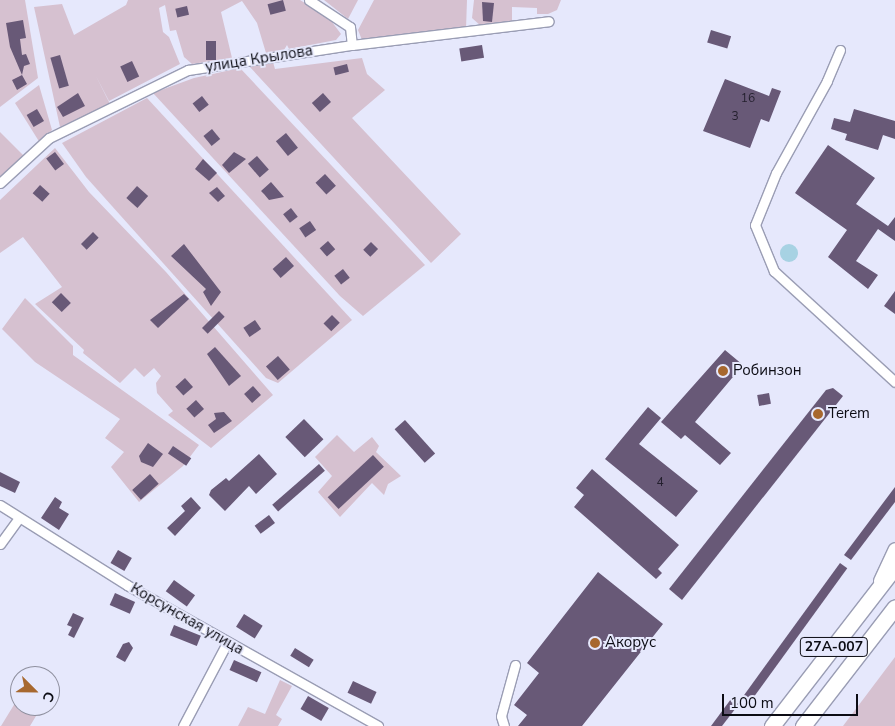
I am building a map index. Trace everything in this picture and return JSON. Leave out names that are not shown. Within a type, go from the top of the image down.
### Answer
[{"type":"highway","name":"27А-007","points":[[772,726],[895,567]]},
{"type":"highway","name":"27А-007","points":[[803,726],[892,612]]},
{"type":"main road","points":[[875,592],[895,549]]},
{"type":"street","points":[[309,0],[350,27],[352,45]]},
{"type":"street","name":"улица Крылова","points":[[0,183],[49,138],[188,70],[352,45],[549,21]]},
{"type":"street","points":[[840,50],[827,81],[776,173],[755,225],[774,271],[895,382]]},
{"type":"street","name":"Корсунская улица","points":[[0,505],[227,643],[378,726]]},
{"type":"street","points":[[0,544],[20,518]]},
{"type":"street","points":[[183,726],[227,643]]},
{"type":"street","points":[[504,726],[501,716],[515,665]]},
{"type":"shaded area","points":[[0,0],[25,0],[38,78],[0,107]]},
{"type":"shaded area","points":[[128,0],[300,0],[329,18],[341,34],[336,40],[289,49],[287,45],[284,50],[266,53],[257,23],[242,1],[221,12],[232,58],[192,64],[184,57],[176,30],[170,31],[165,5],[159,8],[163,32],[169,37],[180,64],[109,101],[96,76],[110,104],[60,127],[34,7],[62,4],[74,35],[126,5]]},
{"type":"shaded area","points":[[324,0],[358,0],[348,19]]},
{"type":"shaded area","points":[[374,0],[467,0],[466,29],[362,40],[358,30]]},
{"type":"shaded area","points":[[474,0],[561,0],[557,10],[548,14],[537,14],[537,8],[512,7],[512,23],[481,26],[472,18]]},
{"type":"shaded area","points":[[362,58],[367,74],[385,90],[352,118],[461,234],[431,263],[249,66],[273,62],[275,69]]},
{"type":"shaded area","points":[[240,68],[425,265],[363,316],[340,296],[153,93],[194,78]]},
{"type":"shaded area","points":[[39,85],[52,130],[40,143],[15,103]]},
{"type":"shaded area","points":[[147,98],[352,320],[278,383],[266,378],[86,177],[62,143]]},
{"type":"shaded area","points":[[0,132],[24,156],[0,180]]},
{"type":"shaded area","points":[[55,148],[89,192],[166,272],[273,395],[211,448],[168,415],[173,411],[157,393],[156,383],[161,376],[154,368],[144,377],[135,368],[120,383],[83,353],[84,350],[35,304],[62,287],[23,237],[0,253],[0,200]]},
{"type":"shaded area","points":[[25,298],[73,346],[73,355],[199,445],[183,466],[139,502],[111,467],[124,452],[105,438],[120,419],[35,362],[2,329]]},
{"type":"shaded area","points":[[337,435],[354,452],[372,437],[379,446],[376,452],[401,476],[388,484],[384,495],[372,483],[340,517],[318,492],[332,476],[315,457]]},
{"type":"shaded area","points":[[895,657],[895,726],[843,726]]},
{"type":"shaded area","points":[[280,680],[292,686],[276,715],[282,719],[278,726],[238,726],[248,707],[265,714]]},
{"type":"shaded area","points":[[10,711],[10,716],[36,716],[30,726],[1,726]]},
{"type":"water","points":[[785,244],[793,244],[798,249],[796,260],[785,262],[780,257],[780,249]]},
{"type":"building","points":[[283,0],[286,11],[270,15],[268,4]]},
{"type":"building","points":[[482,2],[494,3],[492,22],[483,21]]},
{"type":"building","points":[[187,6],[189,15],[177,17],[175,9]]},
{"type":"building","points":[[23,20],[26,38],[20,39],[22,55],[26,54],[30,64],[24,66],[22,75],[10,47],[6,23]]},
{"type":"building","points":[[711,30],[731,36],[727,49],[707,42]]},
{"type":"building","points":[[206,41],[216,41],[216,60],[206,60]]},
{"type":"building","points":[[482,45],[484,58],[461,61],[459,49]]},
{"type":"building","points":[[60,55],[69,86],[59,89],[50,58]]},
{"type":"building","points":[[132,61],[139,76],[127,82],[120,66]]},
{"type":"building","points":[[347,64],[349,72],[335,75],[333,67]]},
{"type":"building","points":[[22,75],[27,84],[17,90],[12,80]]},
{"type":"building","points":[[725,79],[769,96],[772,88],[781,91],[769,122],[761,119],[750,148],[703,131]]},
{"type":"building","points":[[78,93],[85,106],[63,117],[57,107]]},
{"type":"building","points":[[323,93],[331,102],[320,112],[312,103]]},
{"type":"building","points":[[202,96],[209,105],[199,112],[193,103]]},
{"type":"building","points":[[37,109],[44,121],[34,127],[27,115]]},
{"type":"building","points":[[854,109],[895,121],[895,139],[883,135],[878,150],[845,140],[847,134],[831,129],[834,118],[850,122]]},
{"type":"building","points":[[212,129],[220,139],[212,146],[203,136]]},
{"type":"building","points":[[286,133],[298,148],[288,156],[276,141]]},
{"type":"building","points":[[828,145],[875,178],[856,204],[888,226],[895,217],[895,241],[878,229],[856,261],[878,275],[868,289],[828,257],[847,230],[795,193]]},
{"type":"building","points":[[55,152],[64,164],[55,171],[46,159]]},
{"type":"building","points":[[234,152],[246,159],[229,173],[222,165]]},
{"type":"building","points":[[257,156],[269,170],[260,177],[248,164]]},
{"type":"building","points":[[203,159],[217,173],[209,181],[195,169]]},
{"type":"building","points":[[325,174],[336,186],[326,195],[315,183]]},
{"type":"building","points":[[271,182],[284,197],[269,200],[261,191]]},
{"type":"building","points":[[40,185],[50,194],[42,202],[33,193]]},
{"type":"building","points":[[137,186],[148,196],[137,208],[126,198]]},
{"type":"building","points":[[217,187],[225,196],[218,202],[209,193]]},
{"type":"building","points":[[291,208],[298,217],[290,223],[283,214]]},
{"type":"building","points":[[310,221],[316,230],[305,237],[299,228]]},
{"type":"building","points":[[93,232],[99,238],[87,250],[81,244]]},
{"type":"building","points":[[328,241],[335,249],[327,257],[320,248]]},
{"type":"building","points":[[371,242],[378,249],[370,257],[363,250]]},
{"type":"building","points":[[184,244],[221,292],[211,306],[203,292],[206,289],[171,256]]},
{"type":"building","points":[[286,257],[294,266],[281,278],[273,269]]},
{"type":"building","points":[[343,269],[350,278],[341,284],[334,276]]},
{"type":"building","points":[[895,291],[895,314],[884,306]]},
{"type":"building","points":[[61,293],[71,303],[62,312],[52,302]]},
{"type":"building","points":[[184,294],[189,299],[158,328],[150,320]]},
{"type":"building","points":[[219,311],[225,317],[208,334],[202,328]]},
{"type":"building","points":[[332,315],[340,323],[331,331],[324,323]]},
{"type":"building","points":[[255,320],[261,329],[250,337],[243,328]]},
{"type":"building","points":[[215,347],[241,376],[229,386],[207,354]]},
{"type":"building","points":[[725,350],[743,365],[695,422],[731,453],[720,465],[685,435],[681,439],[661,422]]},
{"type":"building","points":[[278,356],[290,370],[278,380],[266,366]]},
{"type":"building","points":[[185,378],[193,387],[183,396],[175,387]]},
{"type":"building","points":[[253,386],[261,395],[252,403],[244,394]]},
{"type":"building","points":[[833,388],[843,396],[682,600],[669,589],[826,390]]},
{"type":"building","points":[[769,393],[771,404],[759,406],[757,395]]},
{"type":"building","points":[[196,400],[204,409],[194,418],[186,409]]},
{"type":"building","points":[[648,407],[661,418],[639,444],[698,491],[676,517],[605,459]]},
{"type":"building","points":[[224,412],[232,421],[214,433],[208,425],[216,419],[214,413]]},
{"type":"building","points":[[304,419],[323,439],[305,457],[285,437]]},
{"type":"building","points":[[405,420],[435,453],[425,463],[395,429]]},
{"type":"building","points":[[148,443],[163,454],[153,467],[141,462],[139,456]]},
{"type":"building","points":[[173,446],[191,458],[186,466],[168,453]]},
{"type":"building","points":[[259,454],[277,474],[256,494],[249,486],[225,511],[209,495],[211,490],[226,478],[229,481]]},
{"type":"building","points":[[373,455],[384,467],[339,509],[328,497]]},
{"type":"building","points":[[319,464],[325,471],[278,511],[272,505]]},
{"type":"building","points":[[592,469],[679,545],[658,569],[662,573],[656,579],[574,507],[584,495],[576,488]]},
{"type":"building","points":[[0,472],[20,482],[15,493],[0,486]]},
{"type":"building","points":[[150,474],[159,484],[141,500],[132,490]]},
{"type":"building","points":[[895,487],[895,502],[851,560],[844,555]]},
{"type":"building","points":[[55,497],[62,502],[59,508],[69,514],[59,530],[41,518]]},
{"type":"building","points":[[191,497],[201,508],[175,536],[167,528],[185,511],[181,506]]},
{"type":"building","points":[[269,515],[275,523],[261,534],[255,526]]},
{"type":"building","points":[[118,550],[132,558],[124,571],[111,563]]},
{"type":"building","points":[[840,563],[847,568],[751,701],[744,696]]},
{"type":"building","name":"Акорус","points":[[598,572],[663,624],[582,726],[518,726],[527,715],[514,705],[539,673],[527,663]]},
{"type":"building","points":[[174,580],[195,595],[187,607],[166,591]]},
{"type":"building","points":[[115,593],[135,602],[130,614],[110,605]]},
{"type":"building","points":[[73,613],[84,618],[74,638],[68,635],[72,627],[67,625]]},
{"type":"building","points":[[244,614],[263,626],[255,638],[236,627]]},
{"type":"building","points":[[174,625],[201,636],[197,646],[170,635]]},
{"type":"building","points":[[129,642],[133,648],[125,662],[116,657],[123,644]]},
{"type":"building","points":[[295,648],[314,660],[309,667],[290,656]]},
{"type":"building","points":[[234,660],[261,672],[257,682],[230,670]]},
{"type":"building","points":[[353,681],[377,692],[371,704],[348,693]]},
{"type":"building","points":[[308,696],[329,708],[321,721],[300,709]]},
{"type":"building","points":[[731,699],[739,704],[722,726],[711,726]]},
{"type":"place","name":"Робинзон","points":[[723,371]]},
{"type":"place","name":"Terem","points":[[818,414]]},
{"type":"place","name":"Акорус","points":[[595,643]]}]
